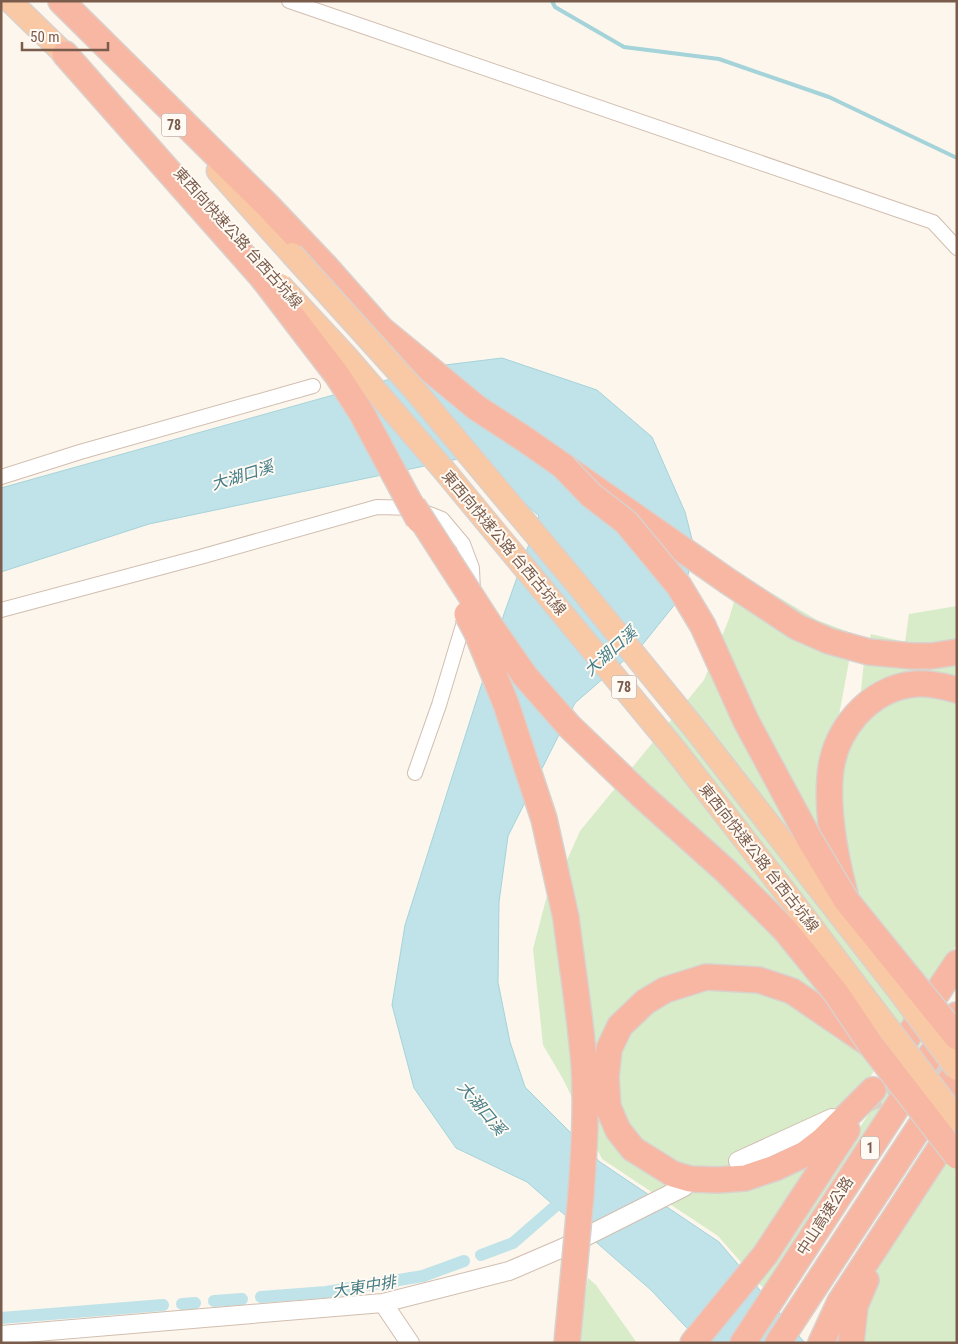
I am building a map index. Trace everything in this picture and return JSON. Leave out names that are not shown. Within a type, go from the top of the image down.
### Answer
[{"type":"highway","points":[[10,1],[65,54],[266,275],[337,374],[361,412],[413,506],[525,676],[569,726],[641,795],[726,871],[785,930],[836,993],[872,1045],[957,1156]]},
{"type":"highway","name":"東西向快速公路 台西古坑線","points":[[50,1],[194,146],[413,388],[695,729],[957,1069]]},
{"type":"highway","points":[[61,1],[267,205],[381,329],[476,408],[526,440],[798,628],[829,641],[869,652],[912,656],[931,656],[957,652]]},
{"type":"highway","name":"東西向快速公路 台西古坑線","points":[[266,275],[345,354],[443,469],[676,751],[783,889],[957,1121]]},
{"type":"highway","points":[[564,467],[591,495],[626,522],[679,586],[703,626],[746,722],[810,840],[846,900],[957,1037]]},
{"type":"highway","points":[[413,506],[435,555],[477,633],[506,704],[544,819],[566,918],[584,1065],[584,1150],[568,1334]]},
{"type":"highway","points":[[846,900],[838,866],[829,804],[832,760],[845,729],[866,705],[889,690],[915,684],[947,687]]},
{"type":"highway","points":[[936,996],[947,968],[957,953]]},
{"type":"highway","points":[[693,1343],[764,1255],[957,963]]},
{"type":"highway","points":[[872,1045],[792,991],[759,980],[706,977],[665,990],[645,1002],[620,1026],[610,1049],[606,1077],[608,1107],[618,1130],[633,1149],[678,1184],[690,1178],[718,1180],[745,1178],[775,1168],[804,1154],[822,1141],[873,1090]]},
{"type":"highway","name":"中山高速公路","points":[[742,1343],[957,1015]]},
{"type":"highway","name":"中山高速公路","points":[[778,1343],[957,1069]]},
{"type":"highway","points":[[821,1343],[848,1304],[891,1221],[957,1121]]},
{"type":"highway","points":[[848,1304],[852,1343]]},
{"type":"street","points":[[289,1],[933,222],[957,248]]},
{"type":"street","points":[[1,477],[80,452],[313,386]]},
{"type":"street","points":[[1,610],[377,507],[414,508],[442,519],[463,544],[472,568],[473,592],[440,705],[415,773]]},
{"type":"street","points":[[738,1161],[832,1118]]},
{"type":"street","points":[[1,1335],[383,1303],[509,1271],[565,1247],[678,1184]]},
{"type":"street","points":[[383,1303],[410,1343]]},
{"type":"green space","points":[[745,577],[817,620],[854,634],[837,726],[857,730],[864,661],[871,634],[905,642],[909,614],[957,606],[957,944],[858,1095],[783,1159],[676,1184],[817,1160],[747,1269],[718,1236],[602,1159],[563,1079],[543,1045],[533,949],[550,884],[564,867],[580,831],[704,680],[729,619],[737,591]]},
{"type":"green space","points":[[957,979],[957,987],[765,1289],[758,1283]]},
{"type":"green space","points":[[957,1141],[957,1343],[831,1343],[848,1310]]},
{"type":"green space","points":[[588,1278],[596,1285],[637,1343],[577,1343]]},
{"type":"water","name":"大湖口溪","points":[[502,358],[597,390],[652,437],[685,512],[694,547],[684,593],[643,644],[575,703],[508,836],[499,902],[498,982],[510,1042],[525,1087],[600,1162],[719,1242],[805,1343],[701,1343],[651,1290],[527,1182],[456,1148],[414,1088],[392,1005],[405,925],[504,614],[539,516],[472,456],[149,524],[1,572],[1,488],[437,366]]},
{"type":"waterway","points":[[552,1],[555,7],[624,47],[719,59],[829,97],[957,158]]},
{"type":"waterway","name":"大東中排","points":[[481,1255],[513,1243],[567,1196]]},
{"type":"waterway","name":"大東中排","points":[[261,1297],[326,1292],[423,1276],[464,1261]]},
{"type":"waterway","name":"大東中排","points":[[214,1301],[242,1299]]},
{"type":"waterway","name":"大東中排","points":[[182,1304],[195,1303]]},
{"type":"waterway","name":"大東中排","points":[[1,1318],[163,1305]]},
{"type":"tunnel","points":[[863,1105],[957,1066]]}]
